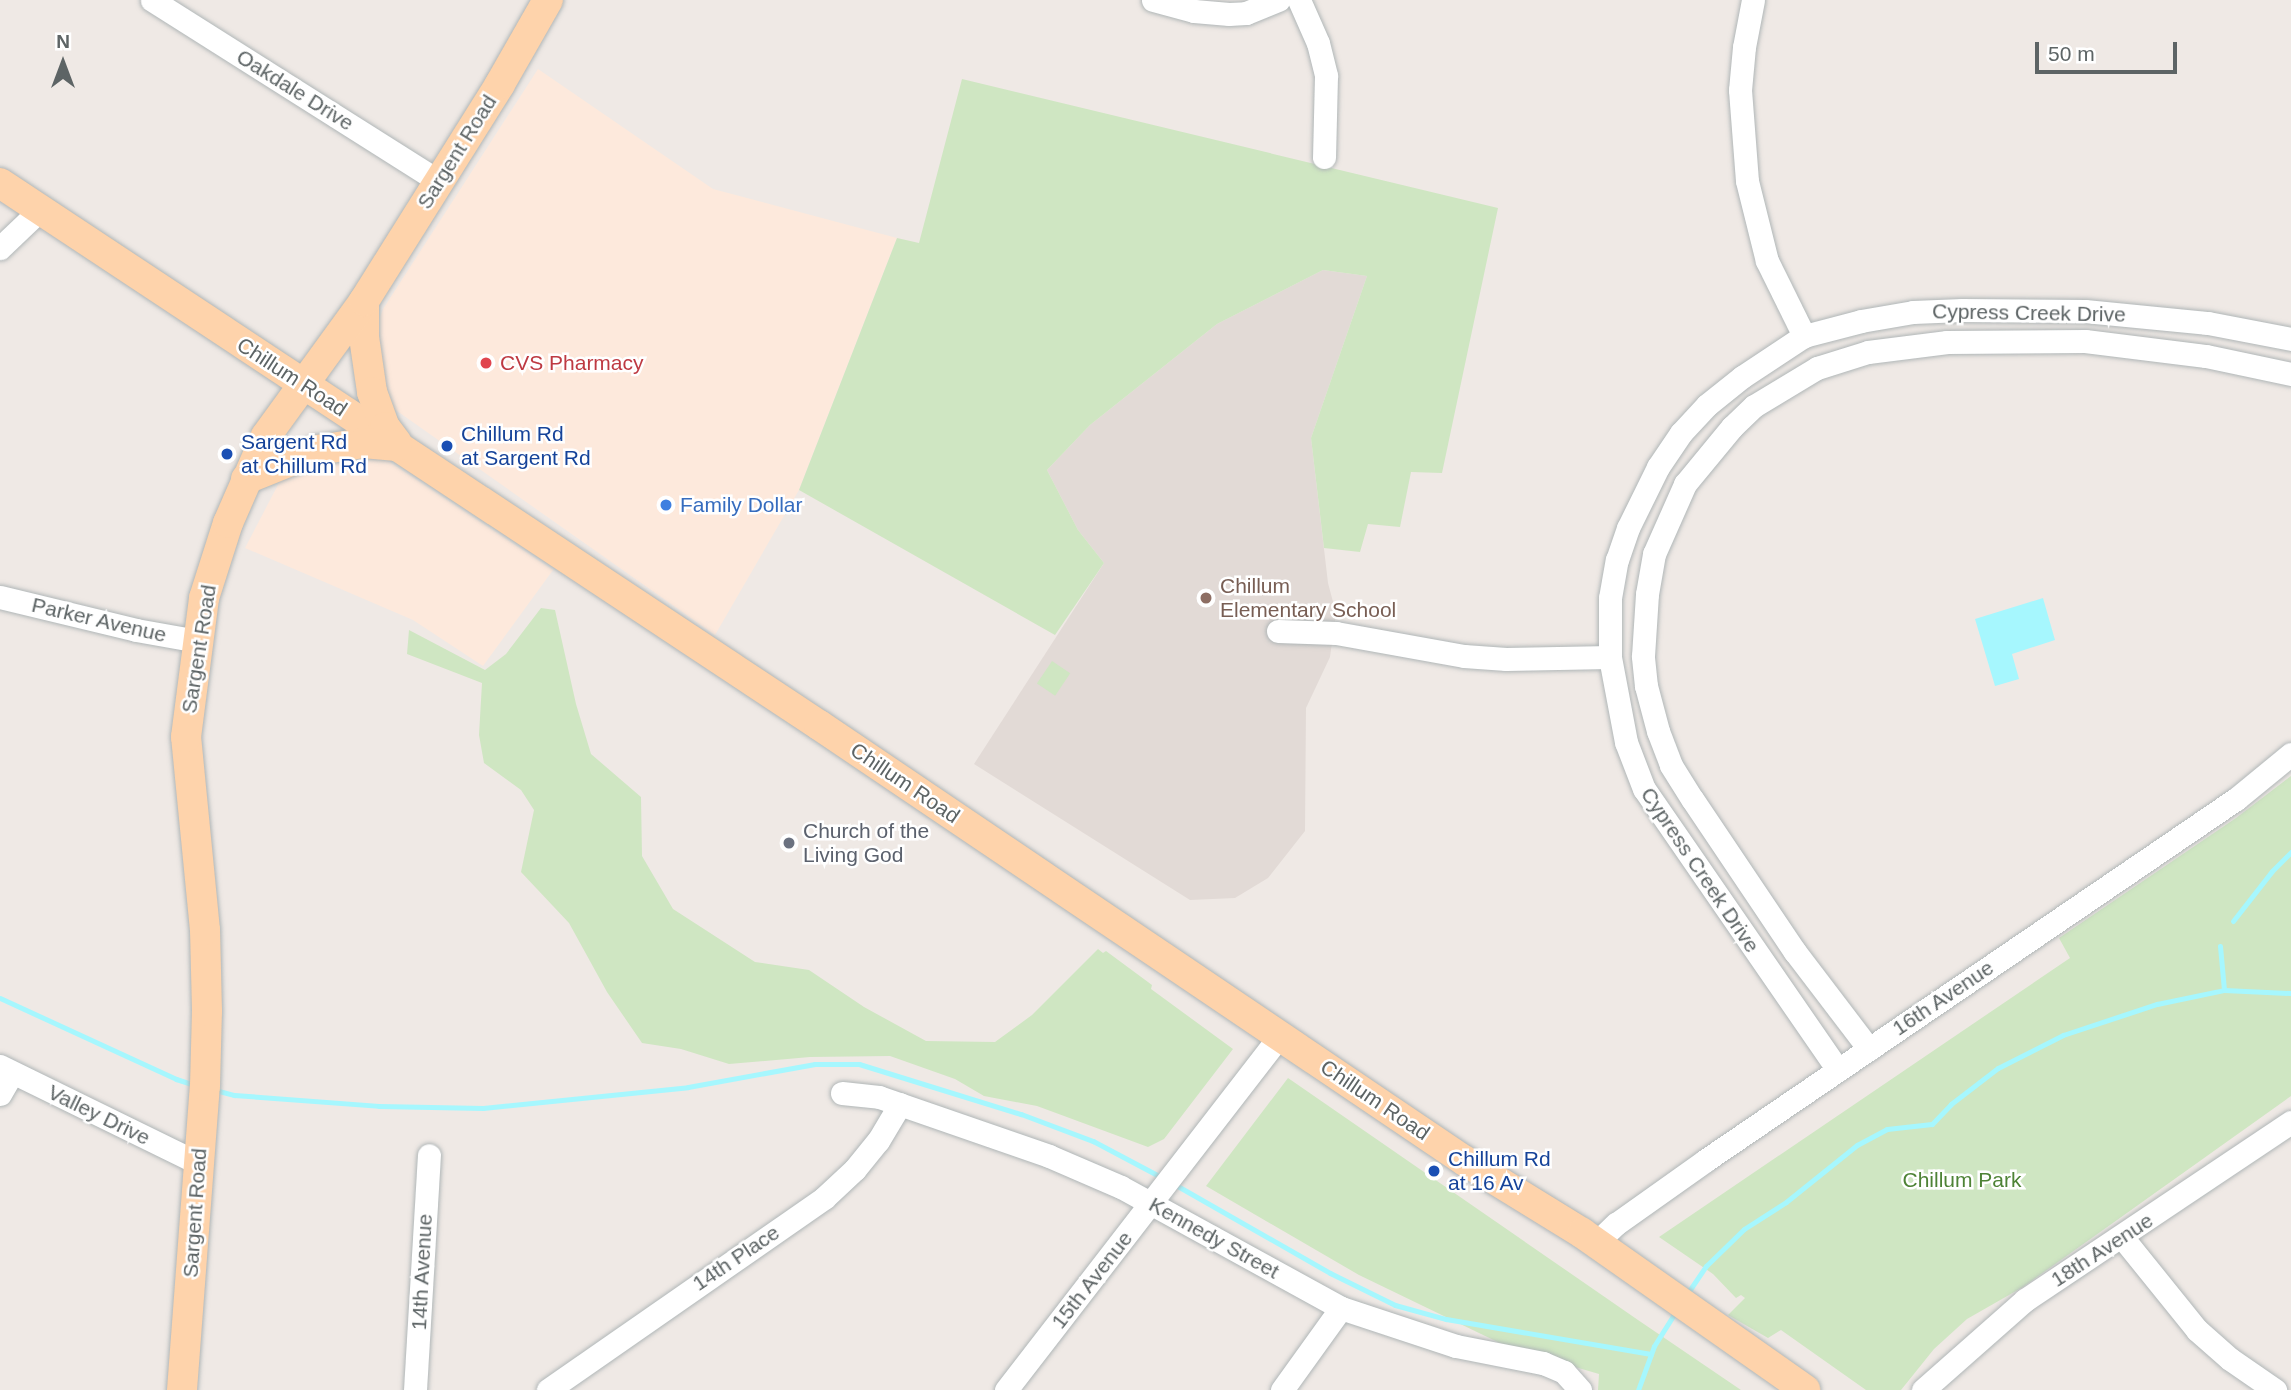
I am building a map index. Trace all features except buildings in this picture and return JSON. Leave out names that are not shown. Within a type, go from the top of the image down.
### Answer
[{"type":"main road","name":"Sargent Road","points":[[182,1390],[205,1086],[205,930],[186,737],[198,641],[212,571],[246,479],[266,436],[364,301],[500,84],[548,0]]},
{"type":"main road","name":"Chillum Road","points":[[0,183],[302,385],[399,446],[1465,1161],[1664,1289],[1805,1390]]},
{"type":"main road","points":[[364,301],[366,365],[372,392],[385,427],[399,446]]},
{"type":"main road","points":[[246,479],[318,450],[363,443],[399,446]]},
{"type":"street","name":"Oakdale Drive","points":[[152,0],[438,181]]},
{"type":"street","points":[[1153,0],[1194,11],[1229,14],[1246,13],[1279,0]]},
{"type":"street","points":[[1299,0],[1318,43],[1326,76],[1324,157]]},
{"type":"street","points":[[1753,0],[1744,47],[1740,90],[1747,181],[1766,261],[1804,336]]},
{"type":"street","points":[[0,248],[41,209]]},
{"type":"street","name":"Cypress Creek Drive","points":[[1838,1070],[1644,789],[1634,768],[1618,711],[1610,657],[1610,598],[1616,560],[1640,500],[1658,467],[1681,433],[1707,405],[1742,377],[1804,336],[1861,321],[1913,312],[2016,308],[2139,314],[2208,323],[2291,339]]},
{"type":"street","name":"Cypress Creek Drive","points":[[1869,1049],[1795,952],[1714,831],[1671,765],[1658,731],[1646,686],[1643,656],[1647,594],[1654,554],[1685,484],[1754,406],[1817,368],[1868,352],[1947,342],[2085,341],[2206,356],[2291,374]]},
{"type":"street","name":"Parker Avenue","points":[[0,597],[136,630],[198,641]]},
{"type":"street","points":[[1278,631],[1336,633],[1464,656],[1506,659],[1610,657]]},
{"type":"street","name":"16th Avenue","points":[[1595,1244],[1616,1224],[2236,799],[2291,754]]},
{"type":"street","name":"15th Avenue","points":[[1006,1390],[1280,1036]]},
{"type":"street","points":[[0,1094],[6,1069]]},
{"type":"street","name":"Valley Drive","points":[[6,1069],[198,1163]]},
{"type":"street","name":"Kennedy Street","points":[[842,1093],[871,1095],[1049,1156],[1163,1187],[1341,1308],[1456,1346],[1543,1363],[1564,1372],[1580,1390]]},
{"type":"street","name":"14th Place","points":[[548,1390],[824,1198],[878,1140],[900,1104]]},
{"type":"street","name":"18th Avenue","points":[[1923,1390],[2025,1300],[2291,1122]]},
{"type":"street","name":"14th Avenue","points":[[415,1390],[429,1155]]},
{"type":"street","points":[[2122,1237],[2197,1330],[2230,1359],[2276,1390]]},
{"type":"street","points":[[1282,1390],[1341,1308]]},
{"type":"shaded area","points":[[538,69],[713,189],[897,238],[799,490],[715,635],[380,399],[372,338],[383,309]]},
{"type":"shaded area","name":"Chillum Elementary School","points":[[1323,270],[1367,276],[1311,438],[1328,583],[1336,613],[1330,657],[1306,708],[1305,831],[1268,878],[1235,898],[1190,900],[974,764],[1104,563],[1078,530],[1047,470],[1090,425],[1217,324]]},
{"type":"shaded area","points":[[382,457],[553,570],[483,666],[413,620],[245,548],[281,479],[313,459]]},
{"type":"green space","points":[[962,79],[1498,208],[1442,473],[1411,472],[1400,527],[1368,524],[1360,552],[1324,548],[1311,438],[1367,276],[1323,270],[1217,324],[1090,425],[1047,470],[1078,530],[1104,563],[1055,635],[799,490],[897,238],[919,243]]},
{"type":"green space","points":[[541,608],[555,610],[576,704],[591,754],[641,797],[642,856],[673,909],[755,962],[809,970],[864,1007],[926,1041],[995,1042],[1032,1015],[1098,949],[1103,953],[1106,951],[1152,985],[1151,989],[1233,1049],[1164,1139],[1148,1147],[1037,1106],[984,1096],[955,1079],[890,1056],[810,1057],[729,1064],[681,1049],[642,1043],[607,992],[569,923],[521,872],[534,810],[521,790],[484,763],[479,735],[482,683],[407,654],[409,630],[485,670],[506,654]]},
{"type":"green space","points":[[1052,661],[1070,673],[1055,696],[1037,683]]},
{"type":"green space","name":"Chillum Park","points":[[2291,776],[2291,1096],[2023,1287],[1967,1319],[1934,1349],[1901,1390],[1866,1390],[1781,1330],[1768,1338],[1728,1315],[1745,1298],[1741,1295],[1736,1298],[1713,1274],[1659,1237],[2070,958],[2059,938],[2236,818]]},
{"type":"green space","points":[[1288,1078],[1741,1390],[1598,1390],[1599,1374],[1510,1348],[1359,1275],[1206,1186]]},
{"type":"water","points":[[2043,598],[2055,640],[2012,654],[2019,679],[1995,686],[1975,619]]},
{"type":"waterway","points":[[2233,921],[2272,871],[2291,852]]},
{"type":"waterway","points":[[2220,946],[2224,990]]},
{"type":"waterway","points":[[1687,1294],[1706,1266],[1744,1229],[1786,1202],[1857,1145],[1887,1129],[1932,1124],[1951,1104],[1998,1068],[2063,1035],[2157,1004],[2224,990],[2291,993]]},
{"type":"waterway","points":[[0,998],[176,1079],[195,1085]]},
{"type":"waterway","points":[[215,1090],[234,1095],[379,1106],[483,1108],[688,1087],[815,1064],[859,1064],[1021,1114],[1093,1141],[1163,1178]]},
{"type":"waterway","points":[[1174,1184],[1330,1273],[1395,1305],[1446,1319],[1651,1354]]},
{"type":"waterway","points":[[1638,1390],[1654,1346],[1676,1311]]},
{"type":"place","name":"CVS Pharmacy","points":[[486,363]]},
{"type":"place","name":"Chillum Rd at Sargent Rd","points":[[447,446]]},
{"type":"place","name":"Sargent Rd at Chillum Rd","points":[[227,454]]},
{"type":"place","name":"Family Dollar","points":[[666,505]]},
{"type":"place","name":"Chillum Elementary School","points":[[1206,598]]},
{"type":"place","name":"Church of the Living God","points":[[789,843]]},
{"type":"place","name":"Chillum Rd at 16 Av","points":[[1434,1171]]}]
